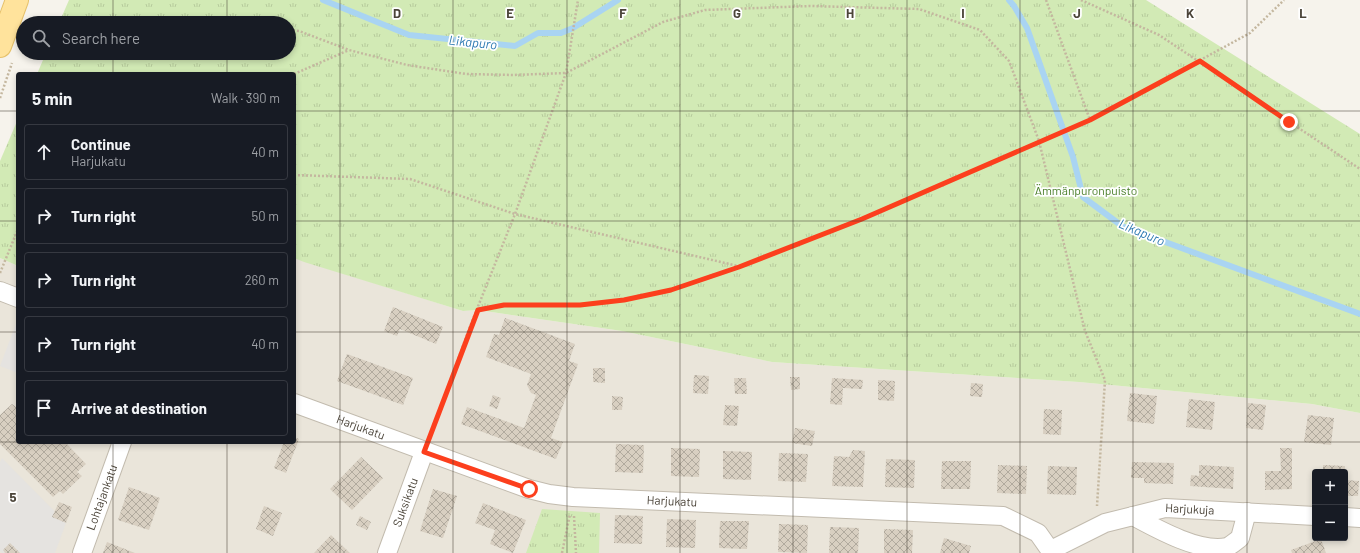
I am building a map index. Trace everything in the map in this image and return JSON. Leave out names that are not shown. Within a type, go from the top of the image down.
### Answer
[{"type":"main road","points":[[0,46],[17,0]]},
{"type":"street","points":[[0,291],[16,297]]},
{"type":"street","name":"Harjukatu","points":[[296,404],[424,452],[529,489],[549,494],[574,497],[1002,516],[1038,533],[1052,551]]},
{"type":"street","name":"Lohtajankatu","points":[[82,553],[121,444]]},
{"type":"street","name":"Suksikatu","points":[[387,553],[424,452]]},
{"type":"street","name":"Harjukuja","points":[[1052,551],[1105,523],[1165,508],[1312,516]]},
{"type":"street","name":"Harjukuja","points":[[1133,516],[1185,545],[1213,551],[1227,547],[1240,538],[1247,512]]},
{"type":"street","points":[[1348,518],[1360,518]]},
{"type":"path","points":[[424,452],[515,214],[566,73],[578,0]]},
{"type":"path","points":[[1046,0],[1090,120]]},
{"type":"path","points":[[1081,0],[1159,35],[1360,168]]},
{"type":"path","points":[[478,310],[504,305],[580,305],[624,300],[671,290],[739,267],[862,219],[1090,120],[1250,33],[1284,0]]},
{"type":"path","points":[[296,31],[349,50],[407,65],[466,74],[566,73],[664,22],[706,10],[810,6],[919,9],[980,30],[1009,61],[1039,141],[1085,331],[1105,380],[1096,513],[1093,529]]},
{"type":"path","points":[[296,73],[349,50]]},
{"type":"path","points":[[296,175],[410,179],[515,214],[739,267]]},
{"type":"path","points":[[0,273],[16,234]]},
{"type":"path","points":[[562,553],[574,497]]},
{"type":"path","points":[[574,497],[576,553]]},
{"type":"shaded area","points":[[0,258],[16,265],[16,444],[296,444],[296,259],[463,311],[478,310],[622,331],[772,362],[1079,382],[1312,404],[1360,413],[1360,553],[0,553]]},
{"type":"shaded area","points":[[16,324],[16,372],[0,366]]},
{"type":"shaded area","points":[[2,458],[66,523],[55,553],[2,553],[0,551],[0,462]]},
{"type":"green space","name":"Ämmänpuronpuisto","points":[[69,0],[1146,0],[1360,134],[1360,413],[1312,404],[1079,382],[772,362],[622,331],[478,310],[463,311],[296,259],[296,72],[38,72],[43,60],[296,60],[296,16],[62,16]]},
{"type":"green space","points":[[16,124],[16,265],[0,258],[0,161]]},
{"type":"green space","points":[[542,509],[600,513],[599,553],[526,553]]},
{"type":"building","points":[[393,307],[443,327],[436,344],[400,329],[397,336],[384,331]]},
{"type":"building","points":[[505,318],[575,344],[569,361],[578,364],[551,438],[563,442],[556,459],[461,424],[467,407],[524,428],[536,395],[531,393],[527,385],[531,374],[486,357],[494,334],[499,335]]},
{"type":"building","points":[[347,354],[413,378],[403,405],[337,381]]},
{"type":"building","points":[[593,368],[605,368],[605,383],[593,382]]},
{"type":"building","points":[[694,375],[709,376],[708,394],[693,393]]},
{"type":"building","points":[[790,377],[800,377],[800,389],[791,390]]},
{"type":"building","points":[[734,378],[746,378],[747,394],[735,394]]},
{"type":"building","points":[[832,378],[863,380],[862,389],[843,388],[842,405],[830,404]]},
{"type":"building","points":[[878,380],[895,381],[894,401],[878,400]]},
{"type":"building","points":[[971,383],[983,384],[982,397],[970,396]]},
{"type":"building","points":[[1130,393],[1157,396],[1154,424],[1127,421]]},
{"type":"building","points":[[493,395],[501,398],[497,409],[489,406]]},
{"type":"building","points":[[612,396],[623,397],[622,410],[612,410]]},
{"type":"building","points":[[1189,399],[1215,402],[1212,430],[1186,427]]},
{"type":"building","points":[[1248,403],[1266,405],[1263,430],[1246,428]]},
{"type":"building","points":[[12,404],[16,407],[16,444],[67,444],[86,464],[77,472],[82,476],[63,494],[60,491],[53,497],[0,444],[0,415]]},
{"type":"building","points":[[725,405],[739,406],[737,426],[723,425]]},
{"type":"building","points":[[1044,409],[1062,410],[1061,435],[1043,434]]},
{"type":"building","points":[[1308,415],[1334,418],[1331,445],[1304,442]]},
{"type":"building","points":[[795,428],[815,431],[812,446],[792,443]]},
{"type":"building","points":[[296,438],[299,439],[286,473],[274,468],[283,444],[296,444]]},
{"type":"building","points":[[616,444],[644,445],[643,473],[615,472]]},
{"type":"building","points":[[671,448],[700,449],[699,477],[671,476]]},
{"type":"building","points":[[1280,448],[1292,448],[1292,489],[1265,490],[1265,471],[1281,471]]},
{"type":"building","points":[[853,450],[865,451],[863,487],[832,486],[834,456],[849,457]]},
{"type":"building","points":[[723,451],[752,452],[751,480],[723,479]]},
{"type":"building","points":[[779,453],[808,454],[806,482],[778,481]]},
{"type":"building","points":[[361,457],[383,478],[352,510],[330,489]]},
{"type":"building","points":[[886,459],[915,460],[914,488],[885,487]]},
{"type":"building","points":[[942,461],[971,461],[970,489],[941,489]]},
{"type":"building","points":[[1132,462],[1174,463],[1173,484],[1144,483],[1144,478],[1131,478]]},
{"type":"building","points":[[998,465],[1027,466],[1026,494],[997,493]]},
{"type":"building","points":[[1199,465],[1234,467],[1233,489],[1190,486],[1191,475],[1199,476]]},
{"type":"building","points":[[1323,465],[1345,466],[1345,469],[1323,469]]},
{"type":"building","points":[[1048,466],[1077,467],[1076,495],[1047,494]]},
{"type":"building","points":[[1348,480],[1359,481],[1358,496],[1348,496]]},
{"type":"building","points":[[129,487],[160,498],[149,530],[118,520]]},
{"type":"building","points":[[433,489],[457,496],[443,538],[420,531]]},
{"type":"building","points":[[59,502],[72,507],[66,523],[52,517]]},
{"type":"building","points":[[483,503],[526,520],[513,553],[490,544],[495,530],[475,523]]},
{"type":"building","points":[[264,506],[282,513],[273,536],[256,529]]},
{"type":"building","points":[[615,515],[643,516],[642,544],[614,543]]},
{"type":"building","points":[[360,516],[371,522],[367,530],[356,525]]},
{"type":"building","points":[[667,519],[696,520],[695,548],[666,547]]},
{"type":"building","points":[[720,521],[749,521],[747,549],[719,548]]},
{"type":"building","points":[[779,524],[808,525],[807,553],[778,552]]},
{"type":"building","points":[[830,527],[859,528],[858,553],[829,553]]},
{"type":"building","points":[[884,529],[913,530],[912,553],[884,553]]},
{"type":"building","points":[[331,535],[350,553],[314,553]]},
{"type":"building","points":[[944,538],[971,546],[969,553],[940,553]]},
{"type":"building","points":[[1316,541],[1322,541],[1326,553],[1292,553],[1291,550]]},
{"type":"building","points":[[107,542],[135,553],[103,553]]},
{"type":"building","points":[[10,543],[20,553],[5,553],[3,550]]},
{"type":"waterway","name":"Likapuro","points":[[323,0],[409,35],[515,46],[538,33],[561,33],[573,28],[618,0]]},
{"type":"waterway","name":"Likapuro","points":[[1009,0],[1027,28],[1073,157],[1083,197],[1122,226],[1360,314]]},
{"type":"route","points":[[529,489],[424,452],[469,329],[478,310],[504,305],[580,305],[624,300],[671,290],[739,267],[862,219],[1090,120],[1200,61],[1289,122]]}]
